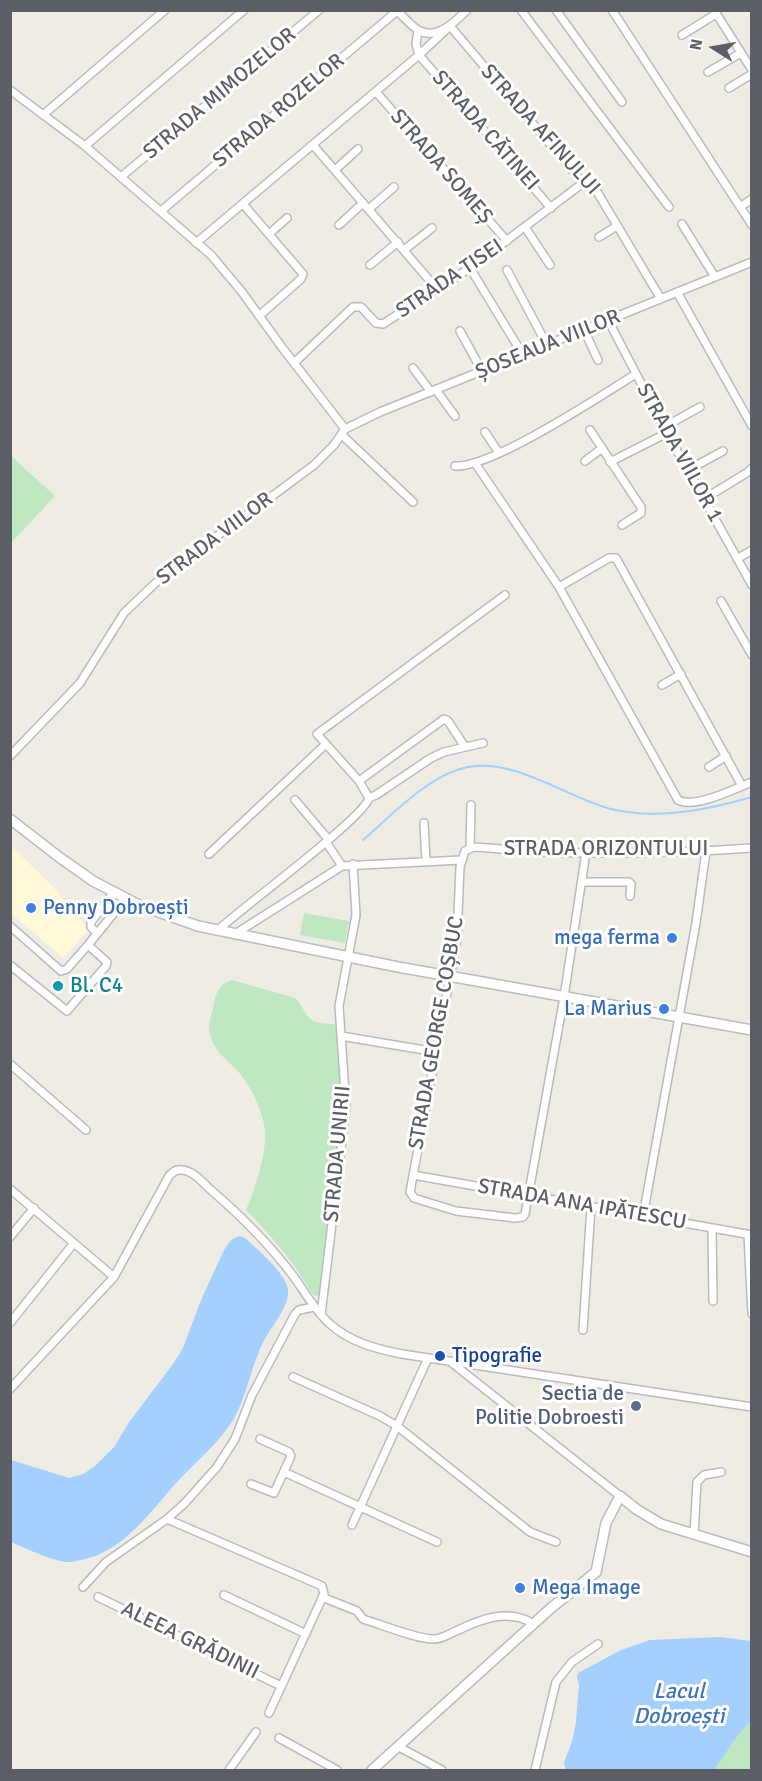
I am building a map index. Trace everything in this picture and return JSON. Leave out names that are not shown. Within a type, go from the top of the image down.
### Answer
[{"type":"street","points":[[43,115],[165,10]]},
{"type":"street","points":[[85,146],[244,10]]},
{"type":"street","name":"STRADA MIMOZELOR","points":[[121,177],[319,10]]},
{"type":"street","points":[[196,243],[376,92],[467,10]]},
{"type":"street","points":[[521,10],[669,207]]},
{"type":"street","points":[[556,10],[622,102]]},
{"type":"street","points":[[612,10],[752,225]]},
{"type":"street","points":[[397,11],[418,30],[432,32],[450,26]]},
{"type":"street","name":"STRADA ROZELOR","points":[[161,211],[397,11]]},
{"type":"street","points":[[682,35],[715,12],[752,72],[729,87]]},
{"type":"street","name":"STRADA AFINULUI","points":[[450,26],[522,114],[583,183],[589,182],[593,185],[660,299]]},
{"type":"street","points":[[418,30],[416,44],[419,55]]},
{"type":"street","points":[[708,72],[741,53]]},
{"type":"street","name":"STRADA CĂTINEI","points":[[419,55],[551,208]]},
{"type":"street","points":[[10,90],[85,146],[225,270],[344,432],[413,502]]},
{"type":"street","name":"STRADA SOMEȘ","points":[[376,92],[507,242]]},
{"type":"street","points":[[313,145],[437,289]]},
{"type":"street","points":[[335,170],[357,149]]},
{"type":"street","name":"STRADA TISEI","points":[[294,363],[353,308],[361,308],[376,323],[383,324],[507,242],[583,183]]},
{"type":"street","points":[[369,209],[394,187]]},
{"type":"street","points":[[740,207],[752,199]]},
{"type":"street","points":[[339,225],[363,202]]},
{"type":"street","points":[[243,204],[303,274],[301,279],[259,315]]},
{"type":"street","points":[[269,234],[287,218]]},
{"type":"street","points":[[682,224],[715,277]]},
{"type":"street","points":[[599,237],[617,226]]},
{"type":"street","points":[[525,227],[550,265]]},
{"type":"street","points":[[404,250],[432,228]]},
{"type":"street","points":[[370,265],[398,242]]},
{"type":"street","name":"ȘOSEAUA VIILOR","points":[[344,432],[433,391],[752,262]]},
{"type":"street","points":[[470,268],[523,355]]},
{"type":"street","points":[[507,270],[547,345]]},
{"type":"street","points":[[677,292],[752,426]]},
{"type":"street","name":"STRADA VIILOR 1","points":[[608,320],[752,585]]},
{"type":"street","points":[[584,330],[598,360]]},
{"type":"street","points":[[460,331],[482,371]]},
{"type":"street","points":[[413,368],[455,416]]},
{"type":"street","points":[[455,466],[475,463],[499,453],[543,430],[636,374]]},
{"type":"street","points":[[610,462],[666,430],[700,407]]},
{"type":"street","points":[[590,430],[641,510],[638,515],[622,525]]},
{"type":"street","name":"STRADA VIILOR","points":[[10,756],[80,684],[124,613],[167,572],[324,456],[344,432]]},
{"type":"street","points":[[485,432],[499,453]]},
{"type":"street","points":[[585,461],[601,449]]},
{"type":"street","points":[[688,470],[723,451]]},
{"type":"street","points":[[475,463],[559,587],[678,800],[686,802],[703,800],[752,782]]},
{"type":"street","points":[[704,498],[752,468]]},
{"type":"street","points":[[737,559],[752,550]]},
{"type":"street","points":[[559,587],[609,558],[615,557],[742,786]]},
{"type":"street","points":[[369,798],[359,781],[317,734],[505,595]]},
{"type":"street","points":[[721,601],[752,655]]},
{"type":"street","points":[[662,685],[681,674]]},
{"type":"street","points":[[359,781],[444,719],[448,721],[465,747]]},
{"type":"street","points":[[217,931],[327,840],[361,810],[369,798],[431,758],[444,752],[483,743]]},
{"type":"street","points":[[209,854],[326,744]]},
{"type":"street","points":[[709,767],[726,756]]},
{"type":"street","points":[[295,800],[327,840],[342,866]]},
{"type":"street","points":[[235,934],[342,866],[462,857],[470,848],[471,805]]},
{"type":"street","points":[[10,819],[75,869],[114,892],[156,912],[217,931],[450,976],[752,1030]]},
{"type":"street","points":[[424,823],[426,861]]},
{"type":"street","name":"STRADA ORIZONTULUI","points":[[470,848],[586,852],[706,851],[752,848]]},
{"type":"street","points":[[643,1216],[696,923],[706,851]]},
{"type":"street","points":[[413,1175],[411,1196],[456,1211],[520,1218],[525,1214],[564,997],[586,852]]},
{"type":"street","name":"STRADA GEORGE COȘBUC","points":[[413,1175],[458,925],[462,857]]},
{"type":"street","name":"STRADA UNIRII","points":[[321,1315],[346,1107],[340,996],[356,915],[353,864]]},
{"type":"street","points":[[582,882],[629,882],[631,884],[630,896]]},
{"type":"street","points":[[98,933],[91,927],[91,922],[114,892]]},
{"type":"street","points":[[10,926],[61,971],[67,969],[126,898]]},
{"type":"street","points":[[10,965],[67,1011],[107,964],[105,959],[88,945]]},
{"type":"street","points":[[342,1036],[436,1052]]},
{"type":"street","points":[[10,1064],[86,1130]]},
{"type":"street","points":[[10,1389],[114,1277],[169,1176],[181,1170],[194,1176],[241,1216],[290,1272],[321,1315],[336,1329],[363,1344],[384,1351],[752,1407]]},
{"type":"street","name":"STRADA ANA IPĂTESCU","points":[[413,1175],[750,1235]]},
{"type":"street","points":[[10,1189],[114,1277]]},
{"type":"street","points":[[583,1330],[591,1207]]},
{"type":"street","points":[[10,1237],[34,1208]]},
{"type":"street","points":[[712,1228],[713,1301]]},
{"type":"street","points":[[750,1235],[752,1314]]},
{"type":"street","points":[[10,1323],[74,1243]]},
{"type":"street","points":[[83,1587],[106,1562],[167,1519],[205,1481],[229,1450],[242,1425],[252,1395],[295,1314],[299,1310],[314,1307]]},
{"type":"street","points":[[352,1525],[428,1358]]},
{"type":"street","points":[[450,1361],[653,1520],[752,1552]]},
{"type":"street","points":[[293,1377],[380,1416],[397,1426],[534,1534],[556,1542]]},
{"type":"street","points":[[251,1484],[273,1493],[291,1456],[290,1453],[260,1439]]},
{"type":"street","points":[[284,1472],[436,1542]]},
{"type":"street","points":[[694,1535],[697,1482],[704,1475],[722,1472]]},
{"type":"street","points":[[372,1770],[551,1608],[596,1572],[606,1523],[620,1496]]},
{"type":"street","points":[[167,1519],[322,1586],[325,1591],[322,1597],[357,1611],[363,1619],[428,1639],[443,1637],[478,1620],[496,1616],[516,1616],[534,1624]]},
{"type":"street","points":[[224,1595],[306,1634]]},
{"type":"street","name":"ALEEA GRĂDINII","points":[[98,1597],[281,1686]]},
{"type":"street","name":"ALEEA GRĂDINII","points":[[269,1713],[322,1597]]},
{"type":"street","points":[[535,1770],[556,1682],[572,1662],[598,1644]]},
{"type":"street","points":[[229,1770],[256,1732]]},
{"type":"street","points":[[279,1738],[337,1770]]},
{"type":"street","points":[[399,1747],[442,1770]]},
{"type":"shaded area","points":[[10,845],[52,886],[89,929],[63,958],[11,913]]},
{"type":"green space","points":[[10,455],[55,496],[11,543],[10,543]]},
{"type":"green space","points":[[304,913],[349,921],[345,943],[300,935]]},
{"type":"green space","points":[[232,980],[295,998],[313,1021],[336,1025],[342,1105],[318,1296],[313,1295],[282,1250],[246,1210],[262,1160],[265,1139],[264,1123],[249,1087],[215,1047],[209,1031],[217,992],[221,986]]},
{"type":"green space","points":[[751,1722],[751,1770],[714,1770],[737,1736]]},
{"type":"water","points":[[239,1236],[245,1238],[277,1269],[286,1283],[288,1297],[282,1312],[261,1347],[241,1403],[228,1428],[137,1527],[102,1553],[65,1562],[11,1542],[11,1460],[69,1478],[83,1474],[94,1467],[114,1447],[130,1421],[173,1364],[183,1348],[201,1300],[224,1250],[231,1240]]},
{"type":"water","name":"Lacul Dobroești","points":[[720,1637],[751,1641],[752,1722],[738,1736],[714,1770],[566,1770],[564,1763],[576,1721],[578,1673],[621,1650],[650,1640]]},
{"type":"waterway","points":[[363,840],[426,787],[454,771],[468,767],[504,768],[611,809],[646,814],[682,812],[752,797]]},
{"type":"place","name":"Penny Dobroești","points":[[31,908]]},
{"type":"place","name":"mega ferma","points":[[672,938]]},
{"type":"place","name":"Bl. C4","points":[[58,986]]},
{"type":"place","name":"La Marius","points":[[664,1009]]},
{"type":"place","name":"Tipografie","points":[[440,1356]]},
{"type":"place","name":"Sectia de Politie Dobroesti","points":[[636,1406]]},
{"type":"place","name":"Mega Image","points":[[520,1588]]}]
